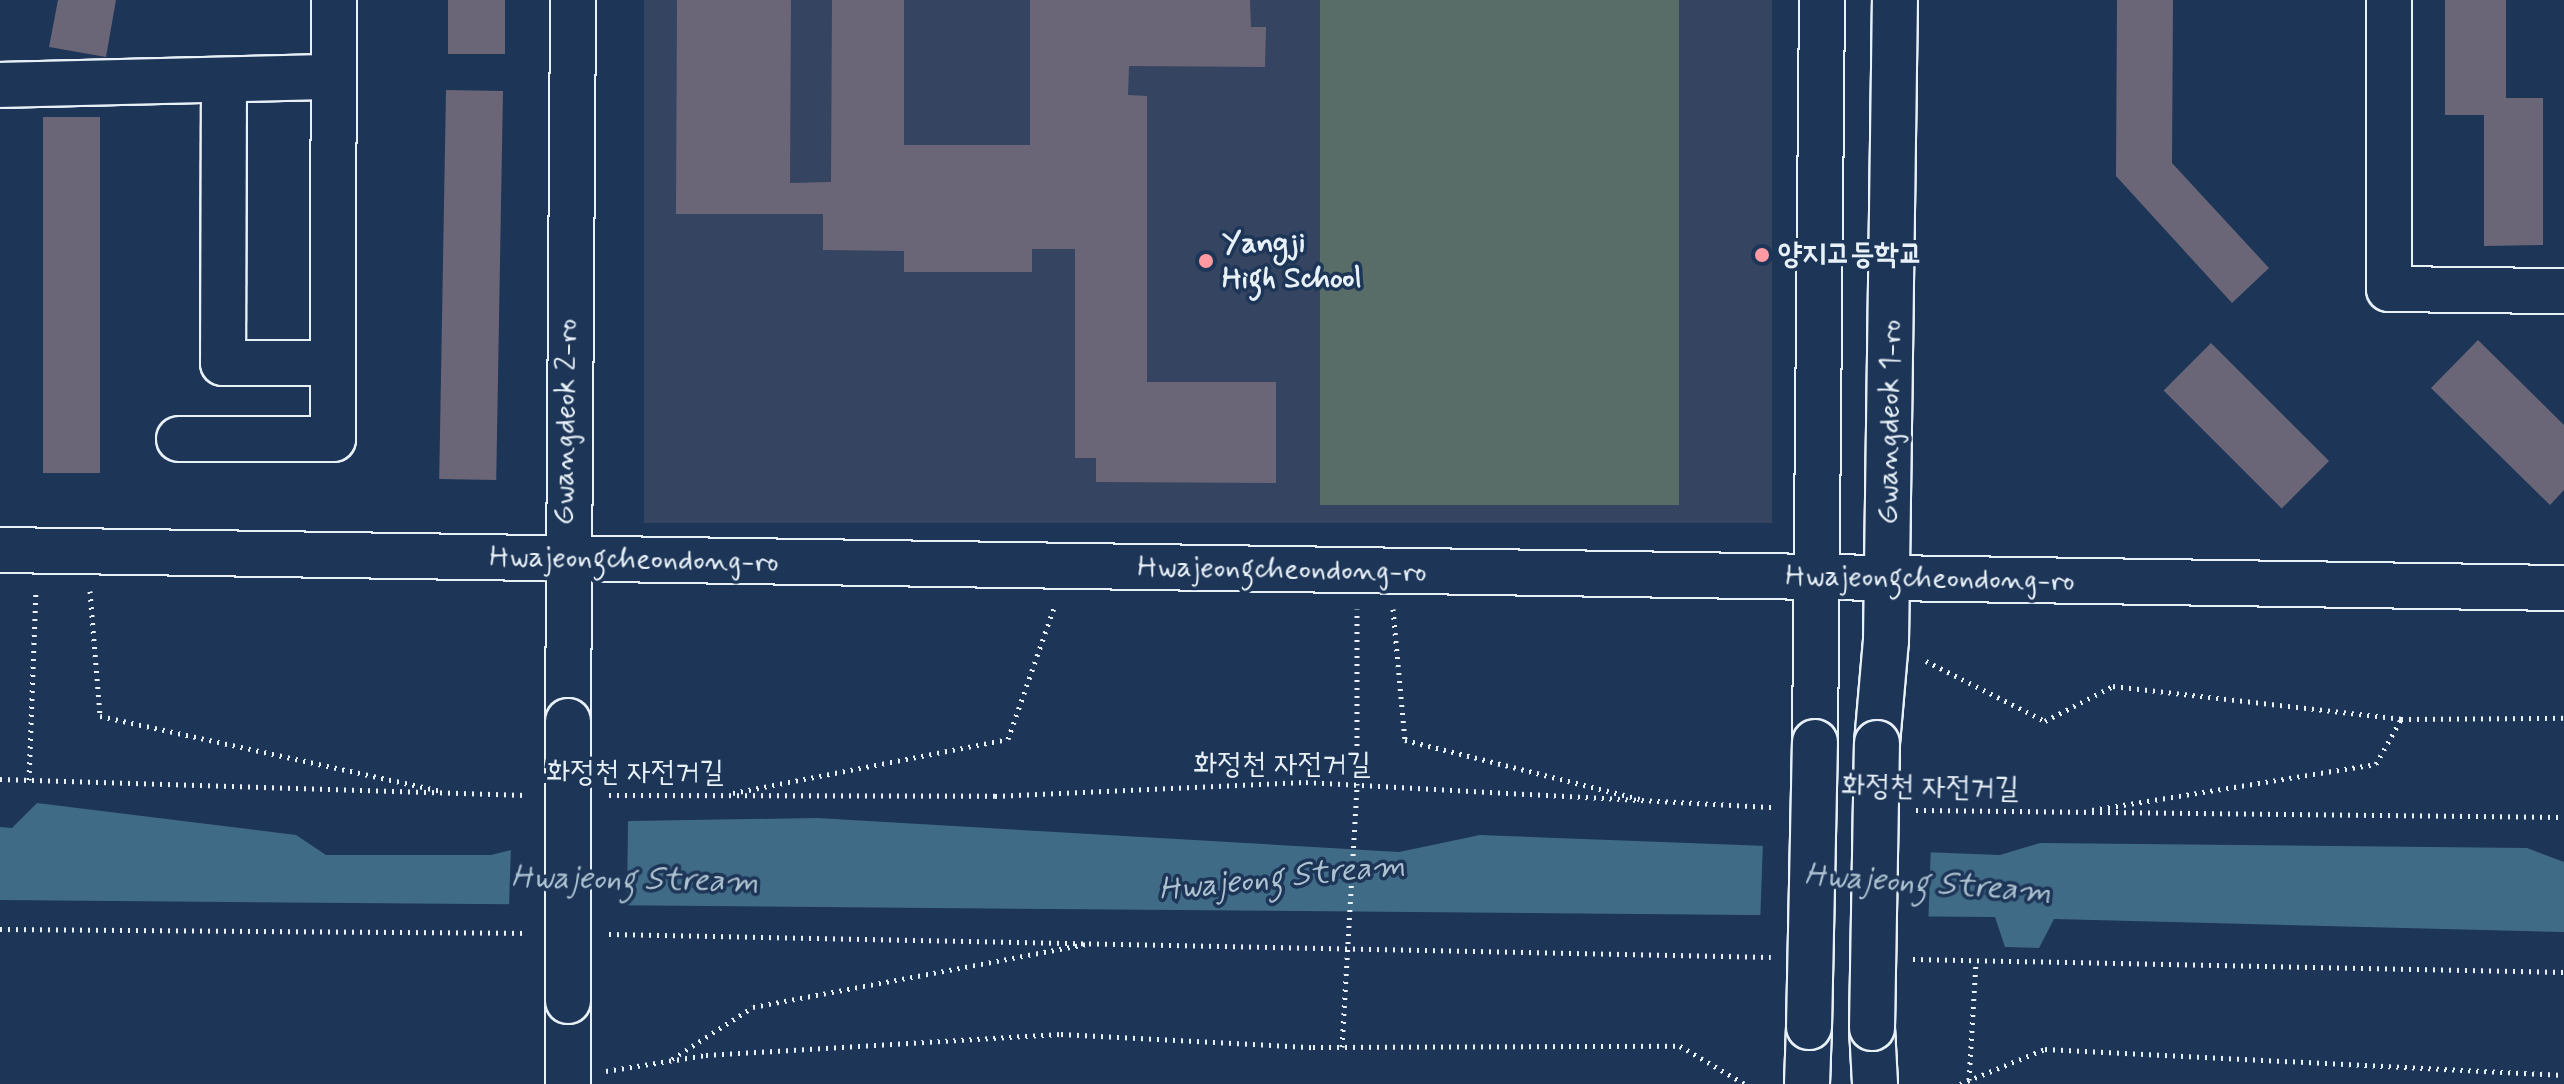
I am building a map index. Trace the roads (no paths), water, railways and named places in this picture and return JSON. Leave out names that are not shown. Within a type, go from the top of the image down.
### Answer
[{"type":"street","points":[[179,439],[333,439],[334,0]]},
{"type":"street","name":"Gwangdeok 2-ro","points":[[568,1081],[568,721],[564,559],[573,0]]},
{"type":"street","points":[[1807,1084],[1815,742],[1812,577],[1822,0]]},
{"type":"street","name":"Gwangdeok 1-ro","points":[[1875,1084],[1872,1028],[1877,743],[1886,641],[1895,0]]},
{"type":"street","points":[[2389,0],[2389,289],[2550,291],[2564,322]]},
{"type":"street","points":[[0,85],[334,77]]},
{"type":"street","points":[[224,80],[223,363],[332,363]]},
{"type":"street","name":"Hwajeongcheondong-ro","points":[[19,551],[2564,588]]},
{"type":"water","name":"Hwajeong Stream","points":[[37,803],[296,835],[326,855],[491,855],[630,821],[817,818],[1399,852],[1480,835],[2000,855],[2040,843],[2527,848],[2564,862],[2564,932],[2054,919],[2039,948],[2005,947],[1995,917],[0,900],[0,827],[12,828]]},
{"type":"place","name":"양지고등학교","points":[[1762,255]]},
{"type":"place","name":"Yangji High School","points":[[1206,261]]}]
